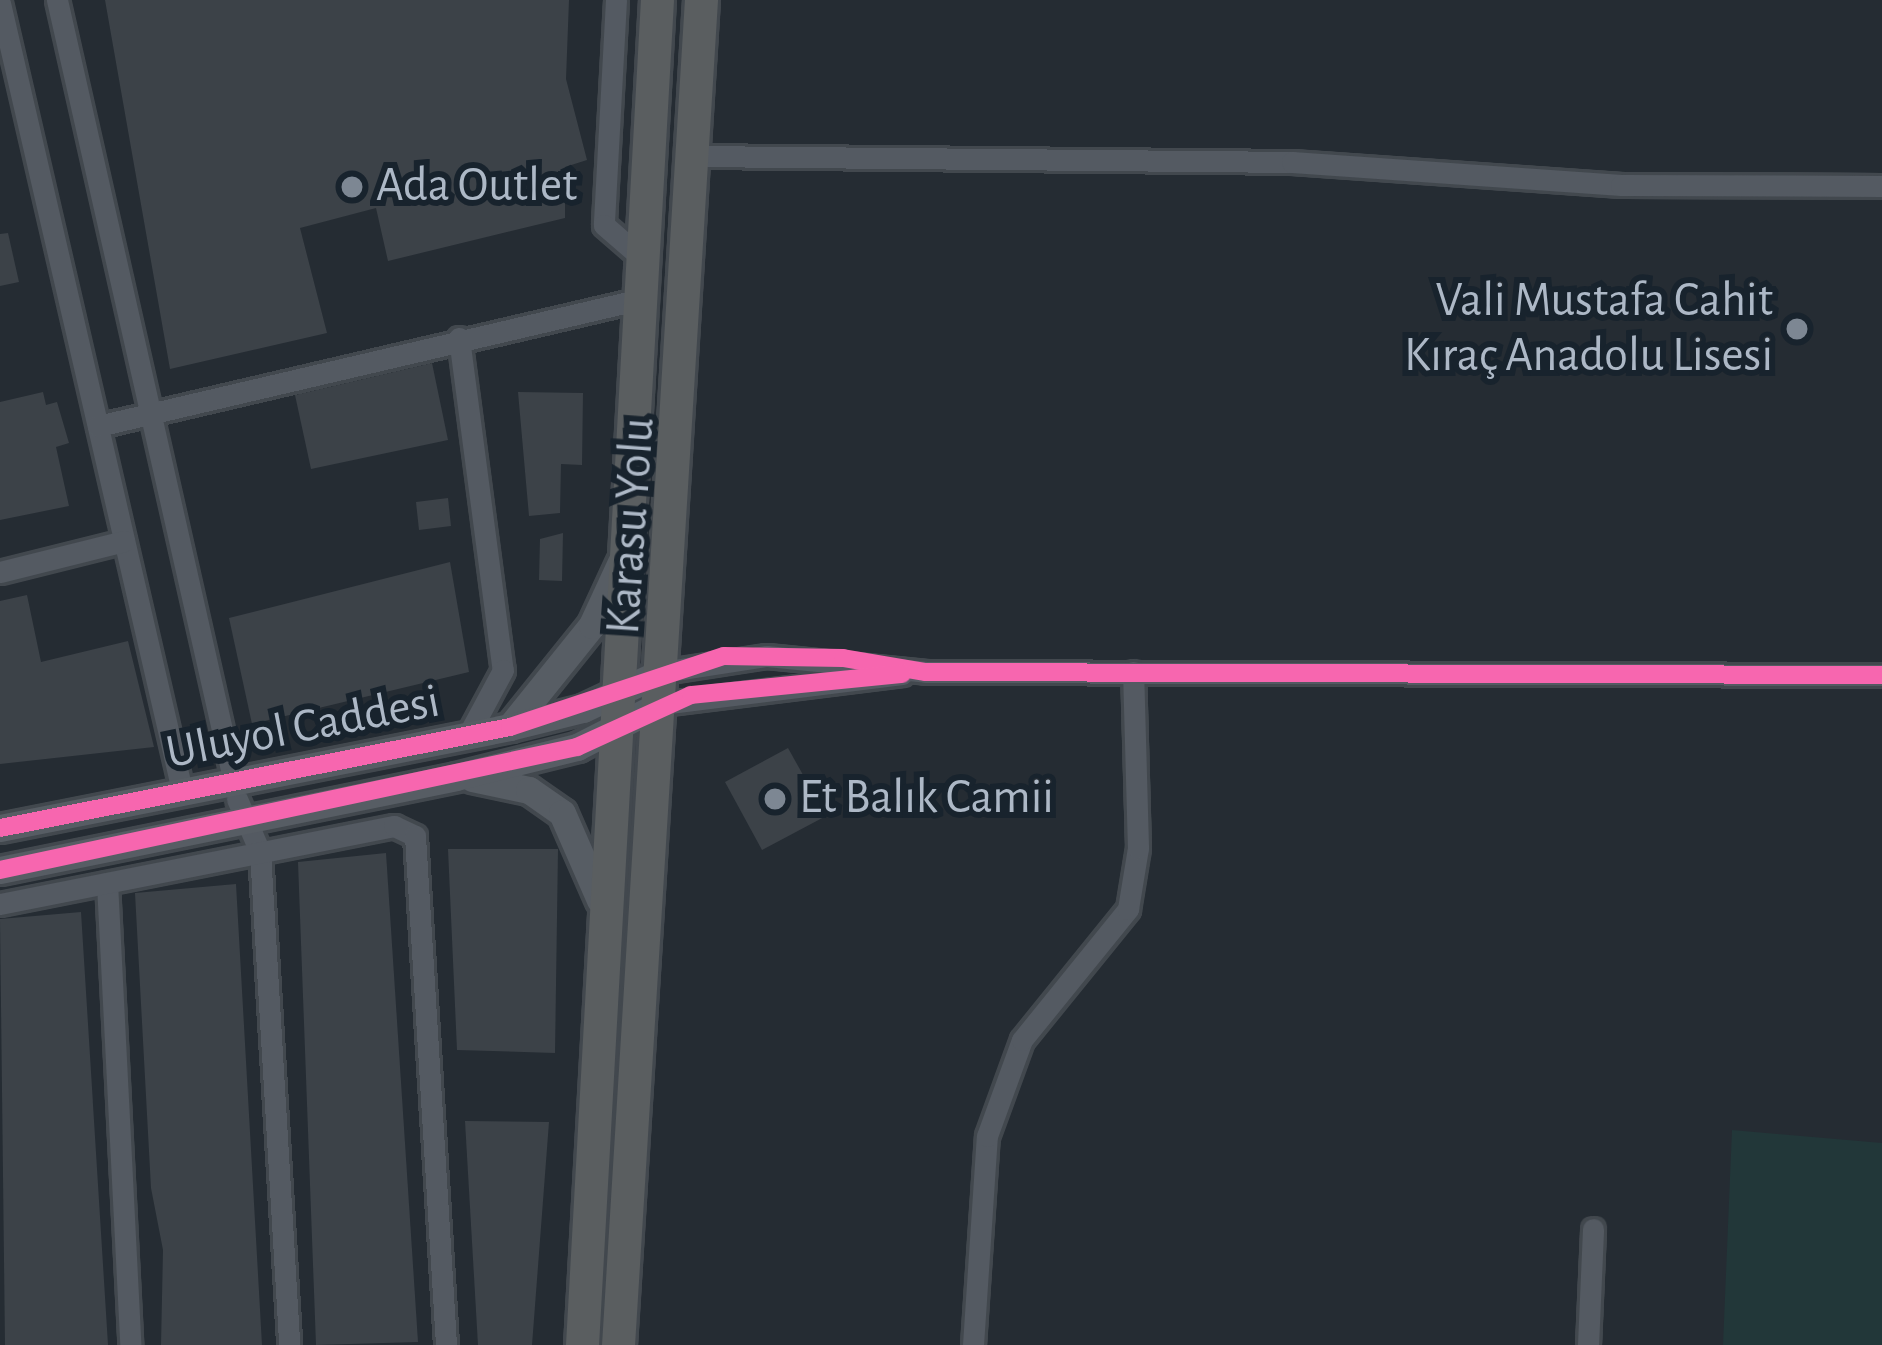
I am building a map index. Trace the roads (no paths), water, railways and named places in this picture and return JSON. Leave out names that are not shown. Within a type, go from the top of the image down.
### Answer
[{"type":"highway","name":"Karasu Yolu","points":[[581,1345],[628,548],[654,0]]},
{"type":"highway","name":"Karasu Yolu","points":[[618,1345],[705,0]]},
{"type":"main road","points":[[510,727],[592,625],[628,548]]},
{"type":"main road","name":"Uluyol Caddesi","points":[[0,869],[58,857],[239,800],[510,727],[617,690],[661,688]]},
{"type":"main road","name":"Uluyol Caddesi","points":[[0,828],[182,791],[239,800],[456,777],[577,747],[661,688]]},
{"type":"main road","points":[[456,777],[529,790],[562,813],[584,848],[604,922]]},
{"type":"street","points":[[57,0],[239,800],[260,852],[289,1345]]},
{"type":"street","points":[[616,0],[604,225],[643,259]]},
{"type":"street","points":[[0,3],[182,791]]},
{"type":"street","points":[[694,156],[1292,162],[1622,185],[1882,186]]},
{"type":"street","points":[[98,426],[148,408],[641,299]]},
{"type":"street","points":[[458,338],[503,670],[468,735]]},
{"type":"street","points":[[0,572],[124,542]]},
{"type":"street","points":[[661,688],[724,656],[843,658],[914,671]]},
{"type":"street","points":[[661,688],[914,671],[1882,675]]},
{"type":"street","points":[[973,1345],[987,1136],[1022,1040],[1128,909],[1138,848],[1133,671]]},
{"type":"street","points":[[0,904],[394,826],[419,846],[446,1345]]},
{"type":"street","points":[[107,883],[130,1345]]},
{"type":"street","points":[[1588,1345],[1593,1229]]},
{"type":"place","name":"Ada Outlet","points":[[352,187]]},
{"type":"place","name":"Vali Mustafa Cahit Kıraç Anadolu Lisesi","points":[[1797,329]]},
{"type":"place","name":"Et Balık Camii","points":[[775,799]]}]
